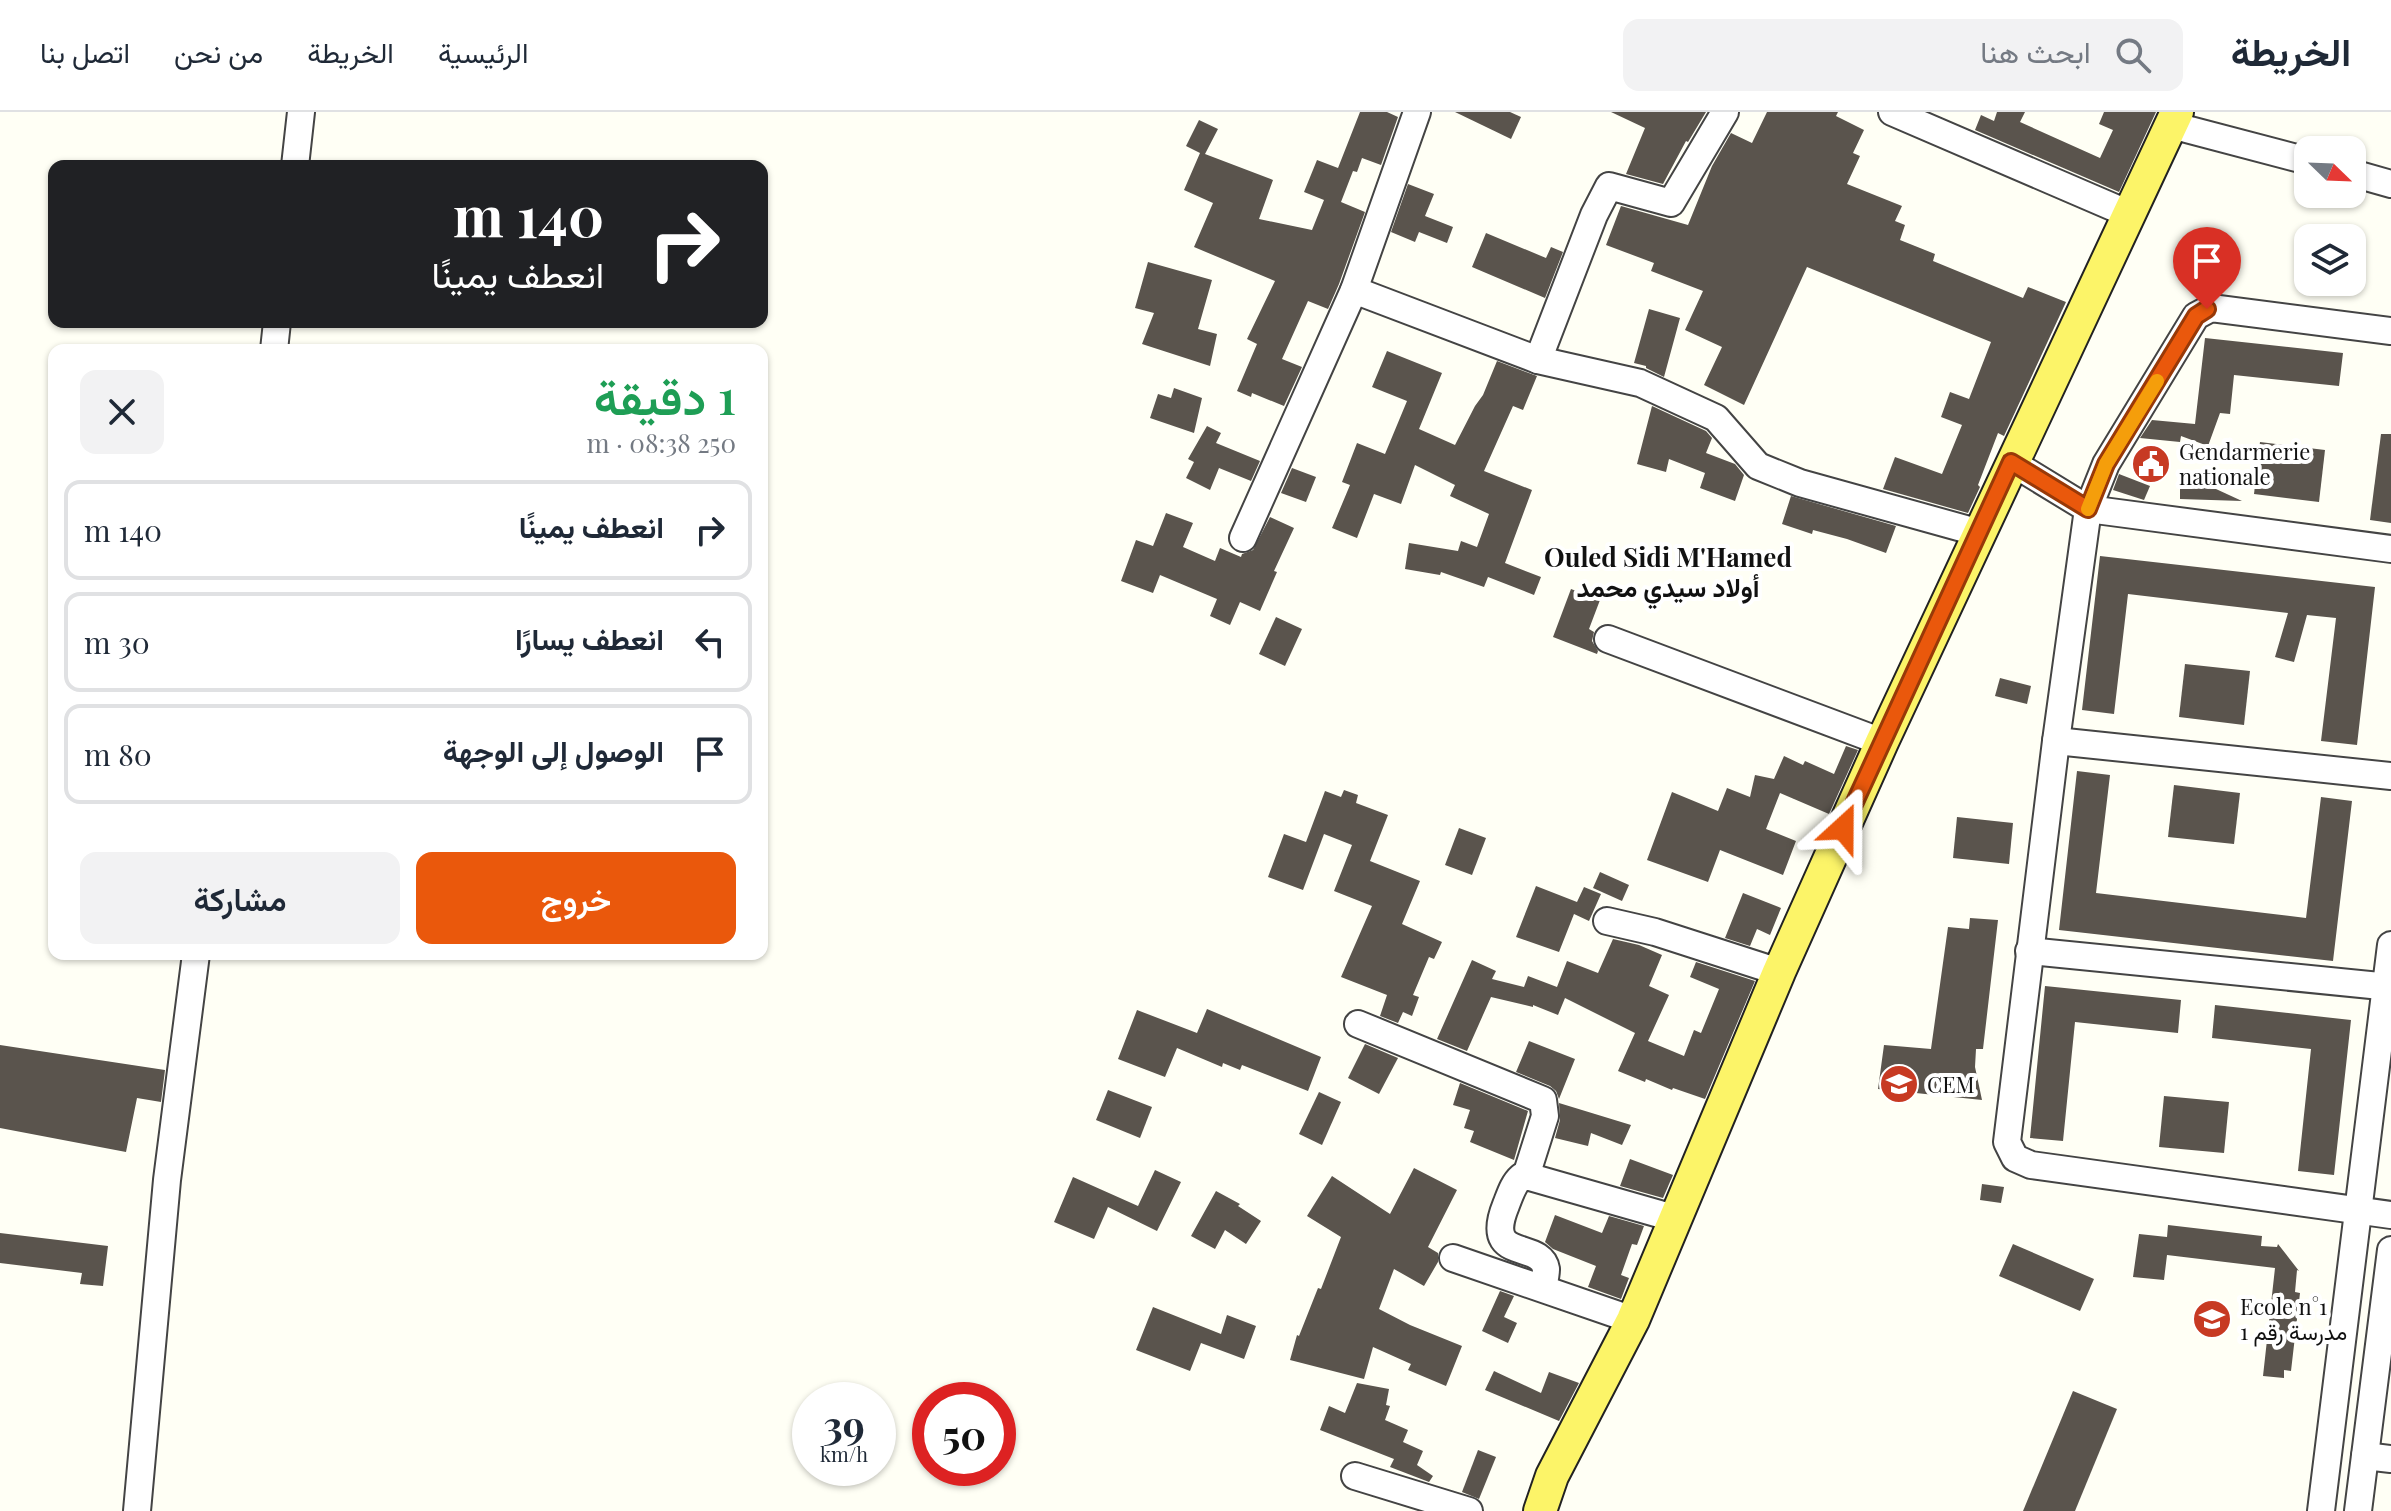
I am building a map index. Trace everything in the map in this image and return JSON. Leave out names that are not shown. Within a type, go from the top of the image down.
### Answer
[{"type":"main road","points":[[1540,1511],[1552,1476],[1633,1320],[1779,972],[1882,742],[2174,118]]},
{"type":"street","points":[[296,160],[301,112]]},
{"type":"street","points":[[1243,538],[1354,290],[1417,112]]},
{"type":"street","points":[[1538,360],[1594,215],[1609,186],[1671,203],[1725,112]]},
{"type":"street","points":[[1892,112],[2129,214]]},
{"type":"street","points":[[2174,118],[2294,157]]},
{"type":"street","points":[[2366,177],[2391,184]]},
{"type":"street","points":[[1354,290],[1538,360],[1640,383],[1716,418],[1758,466],[1786,477],[1980,533]]},
{"type":"street","points":[[2391,331],[2211,308],[2203,310],[2196,316],[2106,464],[2088,509],[2007,1136],[2008,1148],[2019,1162],[2391,1215]]},
{"type":"street","points":[[2011,462],[2088,509],[2391,549]]},
{"type":"street","points":[[1608,639],[1882,742]]},
{"type":"street","points":[[2056,741],[2391,776]]},
{"type":"street","points":[[1607,921],[1655,932],[1779,972]]},
{"type":"street","points":[[2321,1511],[2391,945]]},
{"type":"street","points":[[2029,951],[2388,987]]},
{"type":"street","points":[[137,1511],[167,1180],[195,960]]},
{"type":"street","points":[[1358,1024],[1543,1100],[1545,1116],[1526,1176]]},
{"type":"street","points":[[1543,1288],[1546,1270],[1542,1262],[1507,1243],[1500,1233],[1500,1221],[1517,1180],[1526,1176],[1677,1219]]},
{"type":"street","points":[[2358,1511],[2378,1457],[2391,1250]]},
{"type":"street","points":[[1453,1258],[1633,1320]]},
{"type":"street","points":[[1355,1476],[1469,1511]]},
{"type":"building","points":[[1360,112],[1387,112],[1398,117],[1381,165],[1362,158],[1357,172],[1353,171],[1341,202],[1365,212],[1339,284],[1328,309],[1308,301],[1282,359],[1302,367],[1284,406],[1252,393],[1251,397],[1237,391],[1257,344],[1247,339],[1275,281],[1194,247],[1213,203],[1184,190],[1200,153],[1186,146],[1199,120],[1218,129],[1205,154],[1273,180],[1259,219],[1312,230],[1324,200],[1304,192],[1317,160],[1338,168]]},
{"type":"building","points":[[1455,112],[1510,112],[1521,117],[1511,139]]},
{"type":"building","points":[[1611,112],[1706,112],[1663,184],[1626,174],[1645,128]]},
{"type":"building","points":[[1767,112],[1838,112],[1836,116],[1864,130],[1853,153],[1860,156],[1847,184],[1902,206],[1895,221],[1905,225],[1900,240],[1935,254],[1933,261],[2023,298],[2028,287],[2066,302],[2004,436],[1998,433],[1968,513],[1883,489],[1895,457],[1942,474],[1962,425],[1941,417],[1950,392],[1969,399],[1991,342],[1807,267],[1744,405],[1704,385],[1722,347],[1685,330],[1703,291],[1651,271],[1654,263],[1606,245],[1621,206],[1688,225],[1712,166],[1731,133],[1752,143]]},
{"type":"building","points":[[1997,112],[2025,112],[2020,122],[2100,158],[2113,130],[2099,124],[2104,112],[2156,112],[2119,192],[1975,130],[1981,115],[1994,121]]},
{"type":"building","points":[[1408,184],[1434,194],[1425,216],[1453,227],[1447,243],[1419,232],[1415,242],[1391,232]]},
{"type":"building","points":[[1486,233],[1546,258],[1551,247],[1563,252],[1545,298],[1472,267]]},
{"type":"building","points":[[1148,262],[1212,280],[1198,329],[1217,334],[1210,366],[1142,344],[1154,313],[1135,308]]},
{"type":"building","points":[[1649,309],[1680,318],[1664,377],[1634,363]]},
{"type":"building","points":[[2205,338],[2343,353],[2339,386],[2234,375],[2230,414],[2220,413],[2208,446],[2181,436],[2180,442],[2140,438],[2152,420],[2195,424]]},
{"type":"building","points":[[1387,351],[1442,373],[1419,429],[1455,445],[1483,395],[1497,361],[1537,376],[1523,410],[1513,406],[1484,471],[1532,490],[1505,563],[1541,577],[1534,595],[1488,577],[1484,587],[1441,572],[1440,575],[1405,569],[1409,543],[1458,551],[1461,541],[1477,547],[1489,514],[1450,496],[1455,485],[1415,465],[1401,504],[1374,494],[1357,538],[1332,528],[1350,485],[1342,482],[1357,443],[1385,454],[1407,401],[1372,387]]},
{"type":"building","points":[[1174,388],[1202,398],[1194,433],[1150,418],[1158,394],[1171,398]]},
{"type":"building","points":[[1652,406],[1706,431],[1712,438],[1706,453],[1735,464],[1744,475],[1735,501],[1700,488],[1705,473],[1669,459],[1666,472],[1637,464]]},
{"type":"building","points":[[1207,426],[1221,433],[1216,443],[1260,461],[1251,481],[1219,468],[1210,490],[1186,478],[1194,462],[1188,459]]},
{"type":"building","points":[[2381,434],[2391,434],[2391,523],[2370,520]]},
{"type":"building","points":[[2260,442],[2325,450],[2319,502],[2254,494]]},
{"type":"building","points":[[1292,468],[1316,477],[1306,502],[1281,493]]},
{"type":"building","points":[[2119,474],[2150,486],[2144,500],[2113,490]]},
{"type":"building","points":[[2180,483],[2203,483],[2242,501],[2180,499]]},
{"type":"building","points":[[1791,496],[1896,526],[1886,553],[1847,539],[1813,530],[1812,534],[1782,524]]},
{"type":"building","points":[[1166,513],[1193,523],[1183,547],[1215,561],[1220,548],[1241,557],[1253,550],[1270,517],[1294,528],[1260,611],[1240,602],[1230,625],[1210,616],[1217,599],[1160,575],[1153,593],[1121,581],[1136,540],[1153,546]]},
{"type":"building","points":[[2100,556],[2375,587],[2357,745],[2321,741],[2336,618],[2307,615],[2294,662],[2275,657],[2288,613],[2128,594],[2114,714],[2082,710]]},
{"type":"building","points":[[1571,589],[1600,600],[1589,629],[1594,632],[1592,641],[1597,654],[1553,637]]},
{"type":"building","points":[[1276,617],[1302,629],[1285,666],[1259,654]]},
{"type":"building","points":[[2185,664],[2250,671],[2244,725],[2179,717]]},
{"type":"building","points":[[2000,678],[2031,686],[2027,704],[1995,696]]},
{"type":"building","points":[[1846,746],[1858,750],[1829,814],[1780,793],[1766,829],[1796,841],[1783,875],[1720,850],[1708,882],[1647,860],[1672,792],[1718,811],[1727,788],[1750,797],[1755,775],[1774,779],[1784,756],[1803,765],[1805,761],[1834,774]]},
{"type":"building","points":[[2077,771],[2110,775],[2096,893],[2306,918],[2321,797],[2352,801],[2333,961],[2059,930]]},
{"type":"building","points":[[2174,785],[2240,793],[2234,844],[2168,837]]},
{"type":"building","points":[[1344,790],[1358,795],[1356,803],[1388,815],[1370,861],[1420,881],[1402,924],[1442,942],[1434,959],[1429,957],[1413,995],[1419,997],[1412,1016],[1403,1012],[1398,1023],[1380,1016],[1387,995],[1341,977],[1372,906],[1334,891],[1352,845],[1324,834],[1303,890],[1268,877],[1284,834],[1306,842],[1325,791],[1341,797]]},
{"type":"building","points":[[1957,817],[2013,823],[2009,864],[1953,858]]},
{"type":"building","points":[[1459,828],[1486,838],[1472,875],[1445,865]]},
{"type":"building","points":[[1600,872],[1629,885],[1622,901],[1593,888]]},
{"type":"building","points":[[1536,886],[1577,902],[1584,887],[1601,894],[1589,921],[1574,914],[1559,952],[1516,937]]},
{"type":"building","points":[[1743,893],[1781,908],[1770,935],[1757,929],[1750,946],[1725,938]]},
{"type":"building","points":[[1970,918],[1998,920],[1983,1049],[1976,1049],[1975,1067],[1982,1100],[1878,1089],[1884,1045],[1931,1049],[1948,927],[1969,929]]},
{"type":"building","points":[[1613,939],[1662,955],[1649,986],[1669,995],[1648,1041],[1684,1056],[1694,1030],[1701,1033],[1719,989],[1690,977],[1696,962],[1755,981],[1705,1099],[1618,1071],[1635,1033],[1565,998],[1558,1015],[1533,1005],[1491,997],[1467,1051],[1437,1039],[1472,960],[1496,971],[1492,979],[1524,987],[1528,976],[1557,987],[1567,961],[1598,973]]},
{"type":"building","points":[[2045,986],[2181,1000],[2178,1033],[2075,1022],[2063,1141],[2030,1138]]},
{"type":"building","points":[[2215,1005],[2351,1020],[2334,1175],[2298,1171],[2311,1049],[2212,1038]]},
{"type":"building","points":[[1207,1009],[1321,1057],[1308,1091],[1242,1065],[1240,1070],[1223,1063],[1222,1067],[1177,1048],[1165,1077],[1118,1059],[1137,1010],[1197,1033]]},
{"type":"building","points":[[1529,1041],[1575,1059],[1559,1099],[1550,1086],[1516,1072]]},
{"type":"building","points":[[1365,1044],[1398,1058],[1379,1094],[1348,1078]]},
{"type":"building","points":[[0,1045],[165,1070],[161,1102],[137,1098],[126,1152],[0,1128]]},
{"type":"building","points":[[1460,1083],[1528,1111],[1514,1160],[1470,1142],[1474,1131],[1464,1128],[1470,1110],[1453,1105]]},
{"type":"building","points":[[1108,1090],[1152,1107],[1140,1138],[1096,1120]]},
{"type":"building","points":[[1319,1092],[1341,1102],[1322,1145],[1299,1134]]},
{"type":"building","points":[[2164,1096],[2229,1102],[2224,1153],[2159,1147]]},
{"type":"building","points":[[1559,1103],[1631,1125],[1622,1145],[1591,1133],[1588,1146],[1555,1138],[1560,1120]]},
{"type":"building","points":[[1630,1159],[1673,1175],[1663,1198],[1620,1186]]},
{"type":"building","points":[[1414,1168],[1457,1190],[1428,1247],[1438,1253],[1438,1262],[1424,1286],[1394,1269],[1379,1309],[1462,1346],[1446,1386],[1408,1370],[1411,1364],[1373,1347],[1364,1379],[1290,1360],[1297,1335],[1318,1288],[1321,1289],[1341,1237],[1307,1216],[1332,1176],[1390,1214]]},
{"type":"building","points":[[1155,1170],[1181,1182],[1157,1231],[1108,1207],[1094,1239],[1054,1222],[1073,1177],[1138,1206]]},
{"type":"building","points":[[1982,1184],[2004,1187],[2001,1203],[1980,1200]]},
{"type":"building","points":[[1216,1191],[1240,1204],[1238,1206],[1261,1221],[1246,1244],[1225,1230],[1215,1249],[1191,1236]]},
{"type":"building","points":[[1555,1215],[1602,1233],[1609,1216],[1644,1226],[1637,1245],[1632,1244],[1621,1275],[1629,1278],[1621,1299],[1588,1287],[1596,1266],[1553,1249],[1545,1242]]},
{"type":"building","points":[[2168,1225],[2262,1236],[2261,1246],[2277,1247],[2278,1244],[2299,1271],[2295,1292],[2300,1293],[2291,1371],[2284,1370],[2284,1378],[2263,1376],[2275,1268],[2167,1255],[2164,1280],[2133,1277],[2139,1234],[2167,1237]]},
{"type":"building","points":[[0,1233],[108,1246],[103,1286],[80,1284],[82,1273],[0,1263]]},
{"type":"building","points":[[2013,1244],[2094,1279],[2080,1311],[1999,1276]]},
{"type":"building","points":[[1500,1291],[1514,1296],[1504,1317],[1517,1323],[1508,1343],[1482,1331]]},
{"type":"building","points":[[1153,1307],[1221,1334],[1227,1315],[1256,1326],[1244,1359],[1201,1343],[1190,1371],[1136,1350]]},
{"type":"building","points":[[1494,1371],[1541,1393],[1549,1372],[1579,1383],[1559,1421],[1485,1390]]},
{"type":"building","points":[[1357,1383],[1389,1389],[1386,1405],[1390,1406],[1385,1420],[1408,1430],[1403,1442],[1423,1451],[1417,1465],[1433,1476],[1429,1482],[1390,1467],[1394,1459],[1320,1430],[1329,1406],[1345,1413]]},
{"type":"building","points":[[2073,1391],[2117,1409],[2075,1511],[2023,1511]]},
{"type":"building","points":[[1478,1450],[1496,1457],[1479,1499],[1462,1492]]},
{"type":"slow traffic","points":[[2088,509],[2106,464],[2157,381]]},
{"type":"place","name":"Gendarmerie nationale","points":[[2151,464]]},
{"type":"place","name":"CEM","points":[[1899,1084]]},
{"type":"place","name":"Ecole n°1 مدرسة رقم 1","points":[[2212,1319]]},
{"type":"district","name":"Ouled Sidi M'Hamed أولاد سيدي محمد","points":[[1668,571]]},
{"type":"route","points":[[1843,828],[2011,462],[2088,509],[2106,464],[2196,316],[2207,309]]}]
